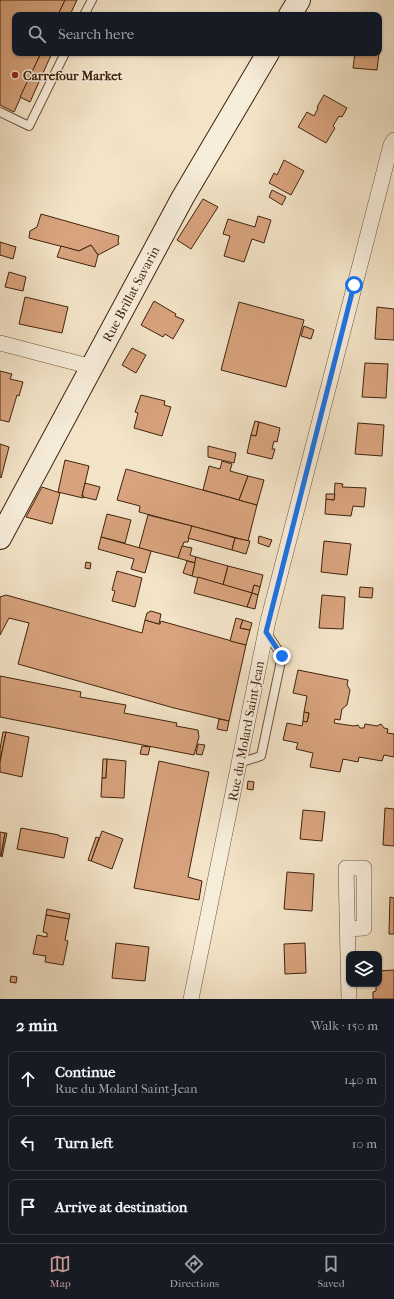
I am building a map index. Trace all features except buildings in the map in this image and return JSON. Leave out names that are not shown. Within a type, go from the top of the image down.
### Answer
[{"type":"main road","points":[[292,12],[299,0]]},
{"type":"main road","name":"Rue Brillat Savarin","points":[[0,538],[183,197],[266,56]]},
{"type":"street","name":"Rue du Molard Saint-Jean","points":[[191,999],[266,632],[354,285],[391,145],[394,140]]},
{"type":"street","points":[[0,343],[92,367]]},
{"type":"street","points":[[347,929],[349,999]]},
{"type":"lane","points":[[86,12],[92,0]]},
{"type":"lane","points":[[0,112],[29,126],[64,56]]},
{"type":"lane","points":[[239,763],[260,756],[282,656],[266,632]]},
{"type":"place","name":"Carrefour Market","points":[[15,75]]},
{"type":"route","points":[[282,656],[266,632],[268,621],[354,285]]}]
